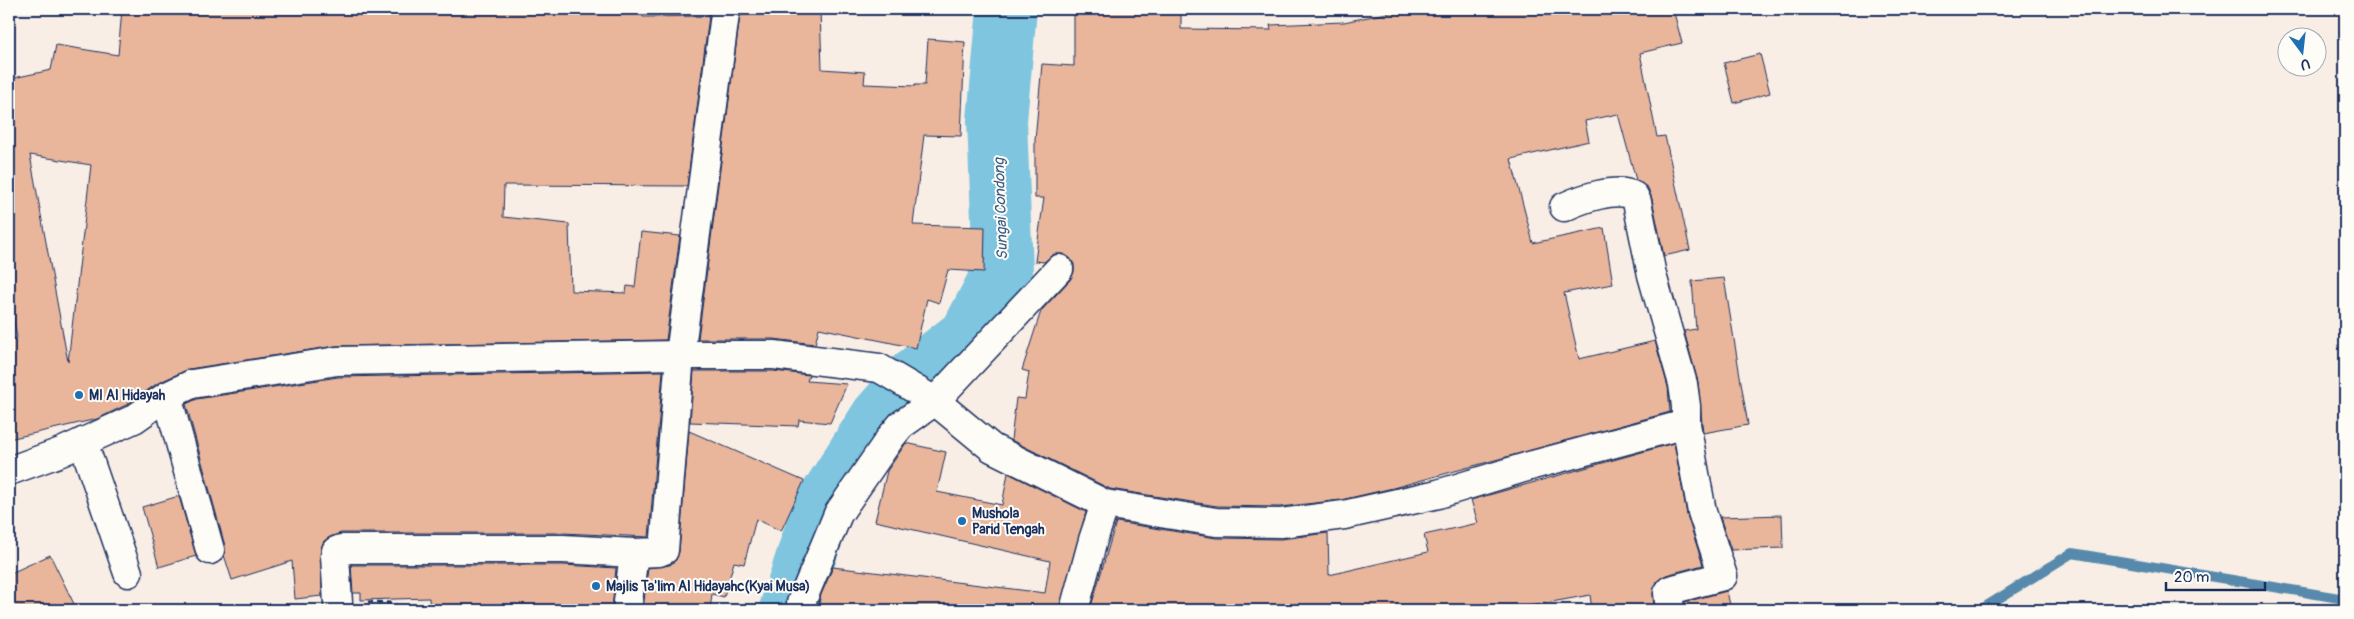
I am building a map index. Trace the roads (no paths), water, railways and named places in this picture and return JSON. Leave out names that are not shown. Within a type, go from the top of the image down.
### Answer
[{"type":"street","points":[[338,603],[335,556],[336,551],[341,549],[563,548],[634,553],[664,550],[680,355],[701,206],[725,14],[724,9]]},
{"type":"street","points":[[1564,207],[1598,195],[1627,193],[1636,199],[1652,275],[1683,384],[1686,424],[1702,512],[1723,576],[1670,590],[1668,593],[1670,610]]},
{"type":"street","points":[[801,602],[844,506],[891,437],[1059,269]]},
{"type":"street","points":[[9,471],[83,442],[134,419],[167,396],[192,384],[337,361],[774,355],[879,368],[930,398],[992,448],[1105,504],[1216,522],[1282,523],[1335,516],[1438,494],[1533,465],[1686,424]]},
{"type":"street","points":[[167,396],[210,550]]},
{"type":"street","points":[[83,442],[128,573]]},
{"type":"street","points":[[1074,610],[1105,504]]},
{"type":"street","points":[[627,610],[634,553]]},
{"type":"waterway","name":"Sungai Condong","points":[[789,610],[821,511],[880,418],[915,378],[970,335],[1003,271],[997,120],[1007,9]]},
{"type":"waterway","points":[[1980,610],[2072,553],[2345,599]]},
{"type":"place","name":"MI Al Hidayah","points":[[79,395]]},
{"type":"place","name":"Mushola Parid Tengah","points":[[962,521]]},
{"type":"place","name":"Majlis Ta'lim Al Hidayahc(Kyai Musa)","points":[[596,586]]}]
